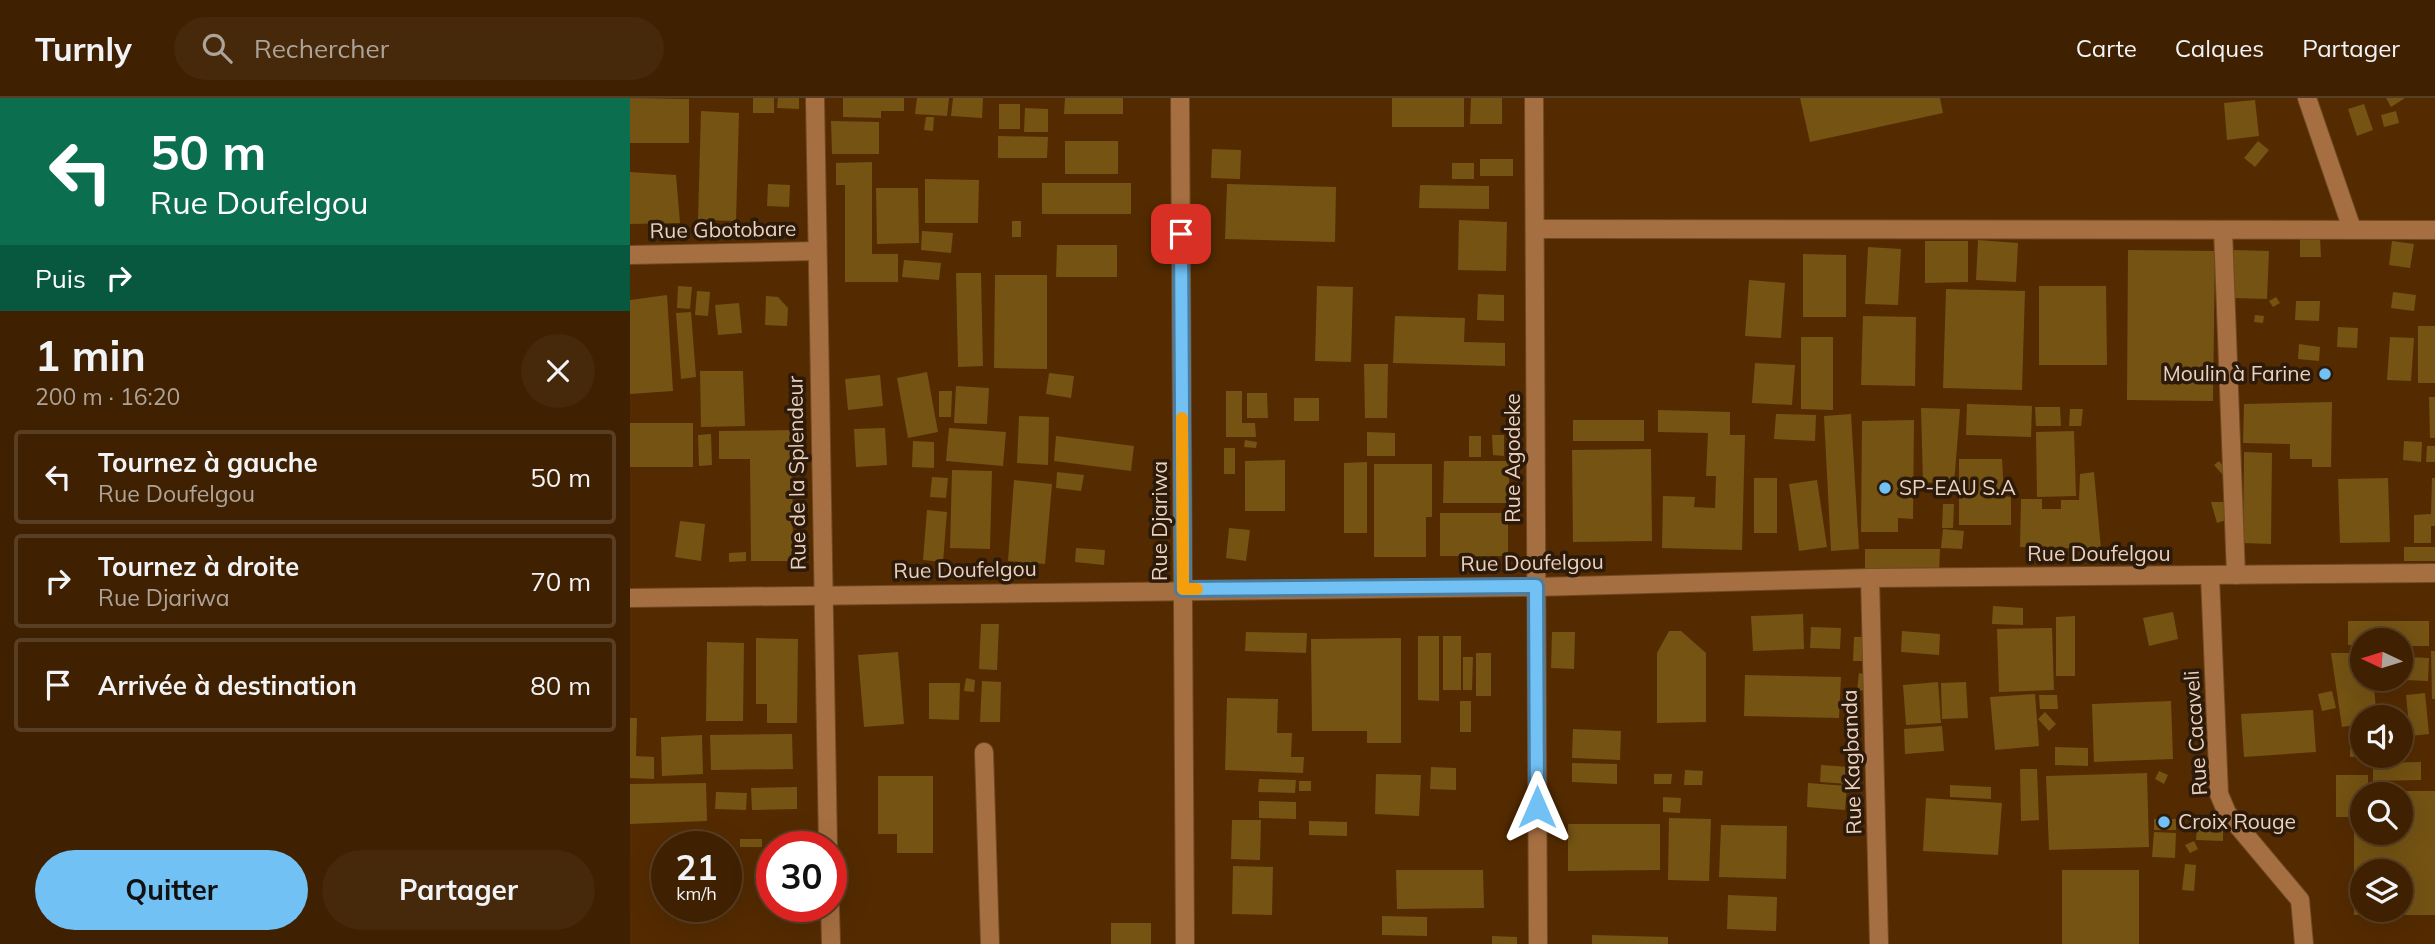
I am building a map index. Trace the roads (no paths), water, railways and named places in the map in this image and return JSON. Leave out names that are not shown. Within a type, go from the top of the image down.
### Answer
[{"type":"street","name":"Rue de la Splendeur","points":[[815,98],[821,595],[828,831]]},
{"type":"street","name":"Rue Djariwa","points":[[1180,98],[1185,944]]},
{"type":"street","name":"Rue Agodeke","points":[[1534,98],[1538,944]]},
{"type":"street","points":[[2307,98],[2352,229]]},
{"type":"street","points":[[1536,229],[2435,230]]},
{"type":"street","points":[[2223,230],[2236,575]]},
{"type":"street","name":"Rue Gbotobare","points":[[630,255],[817,251]]},
{"type":"street","name":"Rue Doufelgou","points":[[630,598],[1536,586],[1870,578],[2435,573]]},
{"type":"street","name":"Rue Cacaveli","points":[[2210,576],[2219,794],[2227,813],[2300,900],[2304,944]]},
{"type":"street","name":"Rue Kagbanda","points":[[1870,578],[1879,944]]},
{"type":"street","points":[[984,752],[990,944]]},
{"type":"street","points":[[830,922],[831,944]]},
{"type":"place","name":"Moulin à Farine","points":[[2325,374]]},
{"type":"place","name":"SP-EAU S.A","points":[[1885,488]]},
{"type":"place","name":"Croix Rouge","points":[[2164,822]]}]
